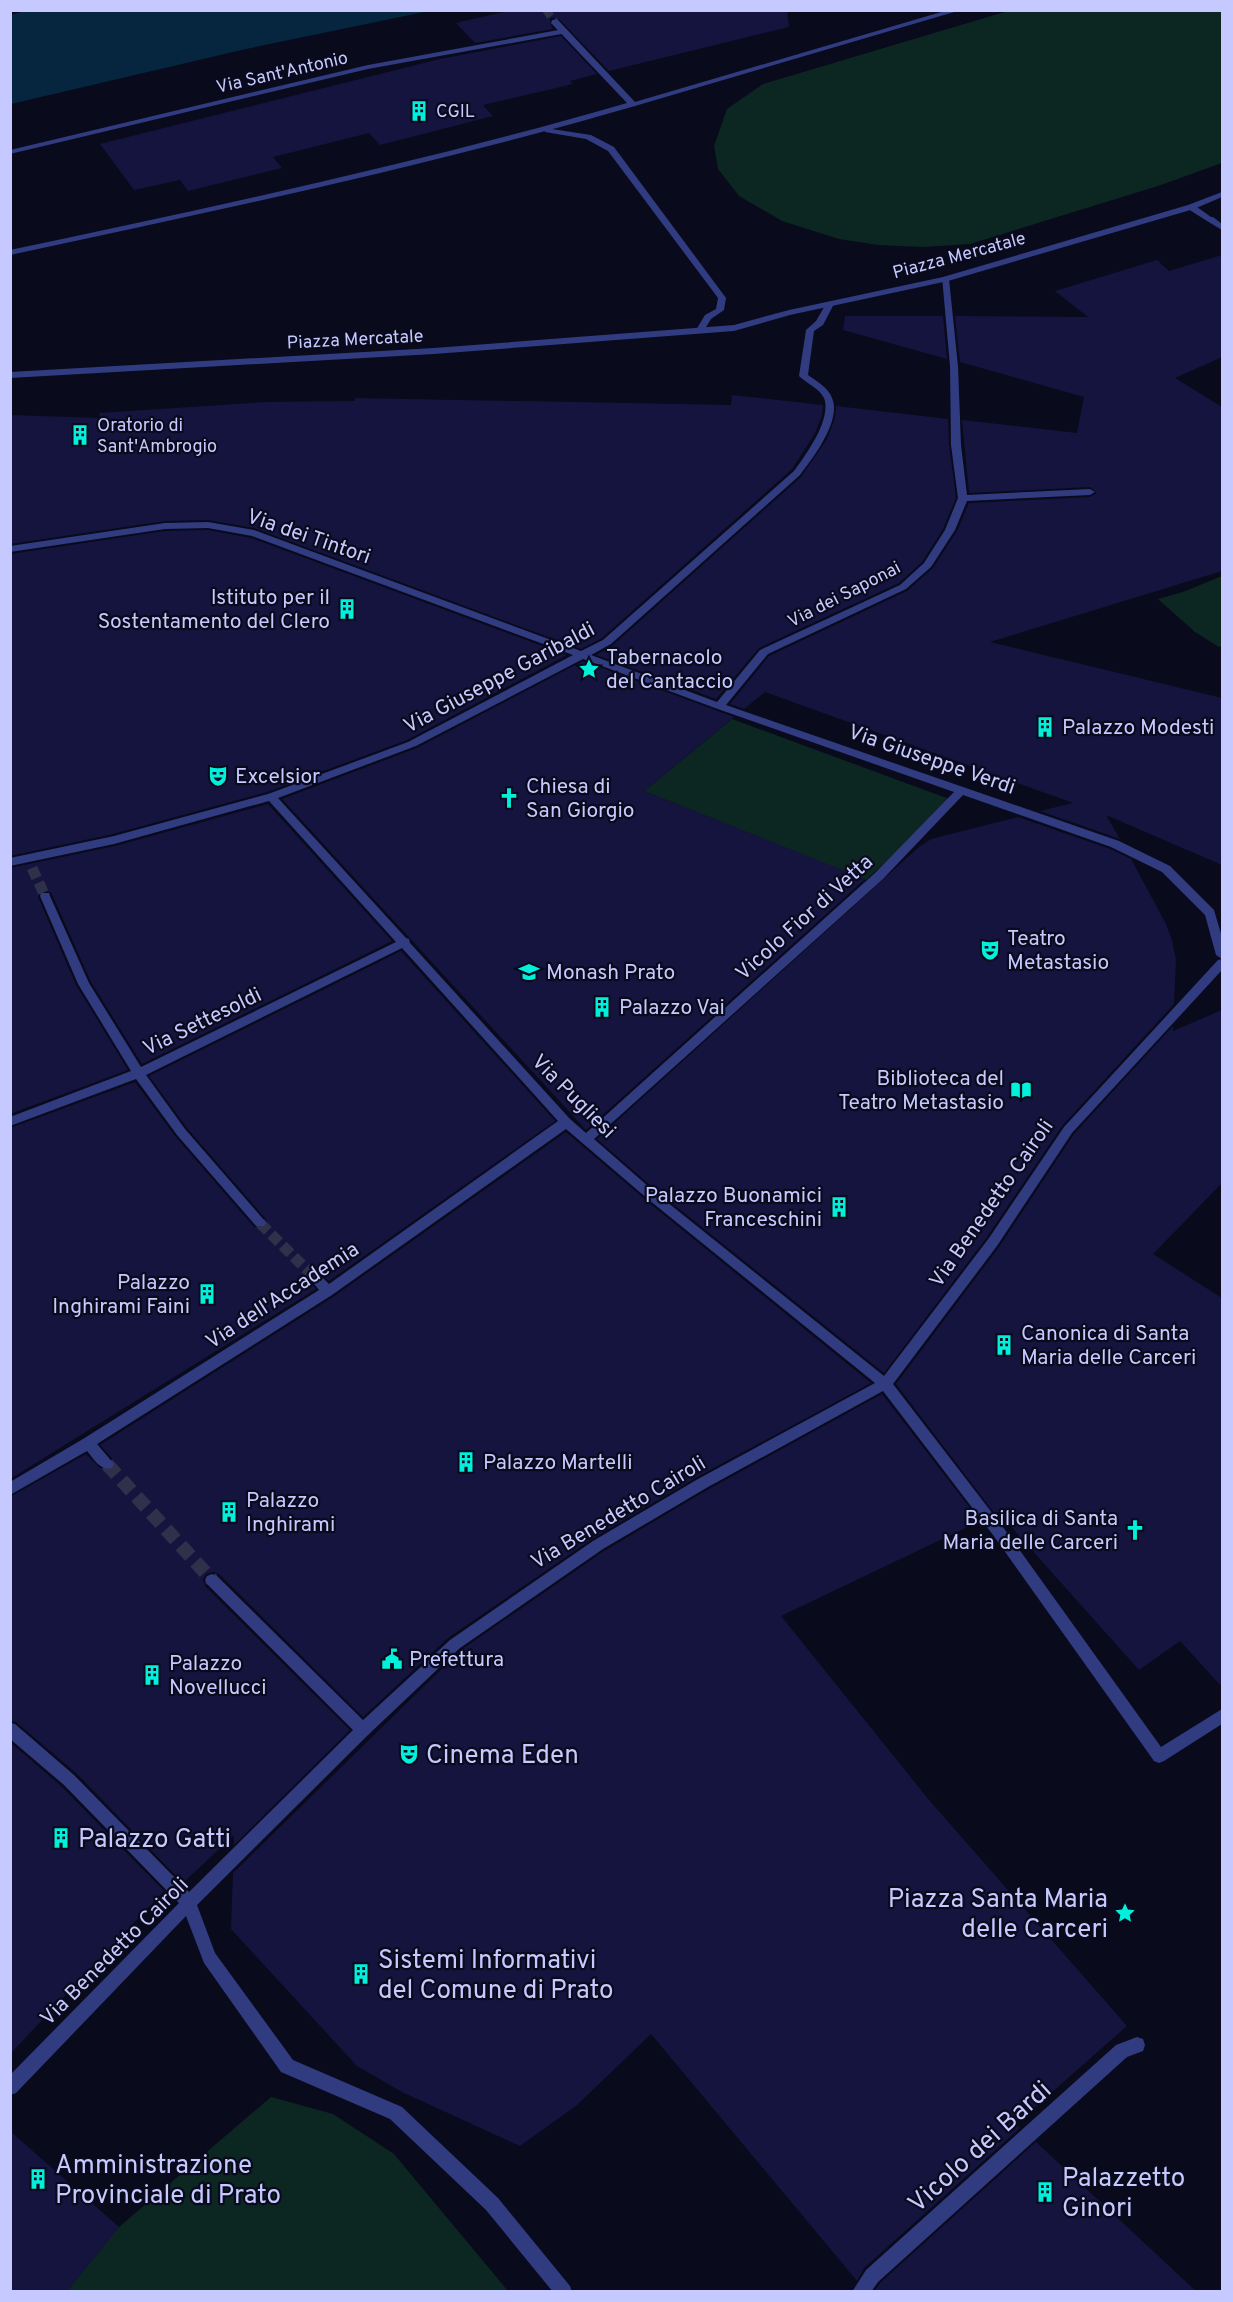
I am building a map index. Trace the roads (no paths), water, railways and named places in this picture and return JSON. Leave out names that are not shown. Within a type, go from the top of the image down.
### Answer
[{"type":"street","points":[[10,253],[358,177],[548,130],[957,10]]},
{"type":"street","points":[[555,22],[632,104]]},
{"type":"street","name":"Via Sant'Antonio","points":[[10,152],[368,67],[564,31]]},
{"type":"street","points":[[548,130],[588,137],[611,149],[722,298],[720,310],[708,317],[700,330]]},
{"type":"street","name":"Piazza Mercatale","points":[[10,375],[434,351],[734,328],[945,279],[1191,207],[1222,194]]},
{"type":"street","points":[[1191,207],[1222,228]]},
{"type":"street","name":"Via dei Saponai","points":[[719,706],[764,652],[903,587],[928,565],[950,530],[963,498],[956,444],[954,366],[945,279]]},
{"type":"street","name":"Via Giuseppe Garibaldi","points":[[10,862],[29,863],[271,797],[412,744],[607,642],[797,473],[815,450],[830,406],[827,395],[803,376],[810,330],[819,323],[830,304]]},
{"type":"street","points":[[963,498],[1090,492]]},
{"type":"street","name":"Via dei Tintori","points":[[10,549],[165,526],[208,525],[254,533],[585,654]]},
{"type":"street","name":"Via Giuseppe Verdi","points":[[585,654],[719,706],[1115,844],[1166,869],[1210,913],[1222,955]]},
{"type":"street","name":"Vicolo Fior di Vetta","points":[[587,1139],[879,876],[962,790]]},
{"type":"street","name":"Via Pugliesi","points":[[271,797],[566,1122],[653,1197],[885,1384],[998,1531],[1159,1756],[1222,1716]]},
{"type":"street","points":[[45,896],[84,984],[139,1074],[181,1132],[260,1222]]},
{"type":"street","name":"Via Settesoldi","points":[[10,1122],[139,1074],[405,942]]},
{"type":"street","name":"Via Benedetto Cairoli","points":[[10,2087],[189,1903],[363,1730],[455,1644],[598,1545],[703,1483],[885,1384],[993,1242],[1068,1130],[1222,963]]},
{"type":"street","name":"Via dell'Accademia","points":[[10,1489],[88,1443],[328,1291],[566,1122]]},
{"type":"street","points":[[317,1280],[328,1291]]},
{"type":"street","points":[[88,1443],[107,1464]]},
{"type":"street","points":[[212,1580],[363,1730]]},
{"type":"street","points":[[10,1729],[69,1780],[189,1903],[209,1958],[287,2066],[396,2113],[492,2204],[564,2292]]},
{"type":"street","name":"Vicolo dei Bardi","points":[[860,2292],[872,2276],[1122,2051],[1137,2045]]},
{"type":"water","points":[[27,10],[429,11],[246,49],[11,104],[11,15]]},
{"type":"tunnel","points":[[546,10],[555,22]]},
{"type":"tunnel","points":[[32,868],[45,896]]},
{"type":"tunnel","points":[[260,1223],[317,1280]]},
{"type":"tunnel","points":[[107,1464],[212,1580]]},
{"type":"place","name":"CGIL","points":[[419,111]]},
{"type":"place","name":"Oratorio di Sant'Ambrogio","points":[[80,435]]},
{"type":"place","name":"Istituto per il Sostentamento del Clero","points":[[347,609]]},
{"type":"place","name":"Tabernacolo del Cantaccio","points":[[589,669]]},
{"type":"place","name":"Palazzo Modesti","points":[[1045,727]]},
{"type":"place","name":"Excelsior","points":[[218,776]]},
{"type":"place","name":"Chiesa di San Giorgio","points":[[509,798]]},
{"type":"place","name":"Teatro Metastasio","points":[[990,950]]},
{"type":"place","name":"Monash Prato","points":[[529,972]]},
{"type":"place","name":"Palazzo Vai","points":[[602,1007]]},
{"type":"place","name":"Biblioteca del Teatro Metastasio","points":[[1021,1090]]},
{"type":"place","name":"Palazzo Buonamici Franceschini","points":[[839,1207]]},
{"type":"place","name":"Palazzo Inghirami Faini","points":[[207,1294]]},
{"type":"place","name":"Canonica di Santa Maria delle Carceri","points":[[1004,1345]]},
{"type":"place","name":"Palazzo Martelli","points":[[466,1462]]},
{"type":"place","name":"Palazzo Inghirami","points":[[229,1512]]},
{"type":"place","name":"Basilica di Santa Maria delle Carceri","points":[[1135,1530]]},
{"type":"place","name":"Prefettura","points":[[392,1659]]},
{"type":"place","name":"Palazzo Novellucci","points":[[152,1675]]},
{"type":"place","name":"Cinema Eden","points":[[409,1754]]},
{"type":"place","name":"Palazzo Gatti","points":[[61,1838]]},
{"type":"place","name":"Piazza Santa Maria delle Carceri","points":[[1125,1913]]},
{"type":"place","name":"Sistemi Informativi del Comune di Prato","points":[[361,1974]]},
{"type":"place","name":"Amministrazione Provinciale di Prato","points":[[38,2179]]},
{"type":"place","name":"Palazzetto Ginori","points":[[1045,2192]]}]
